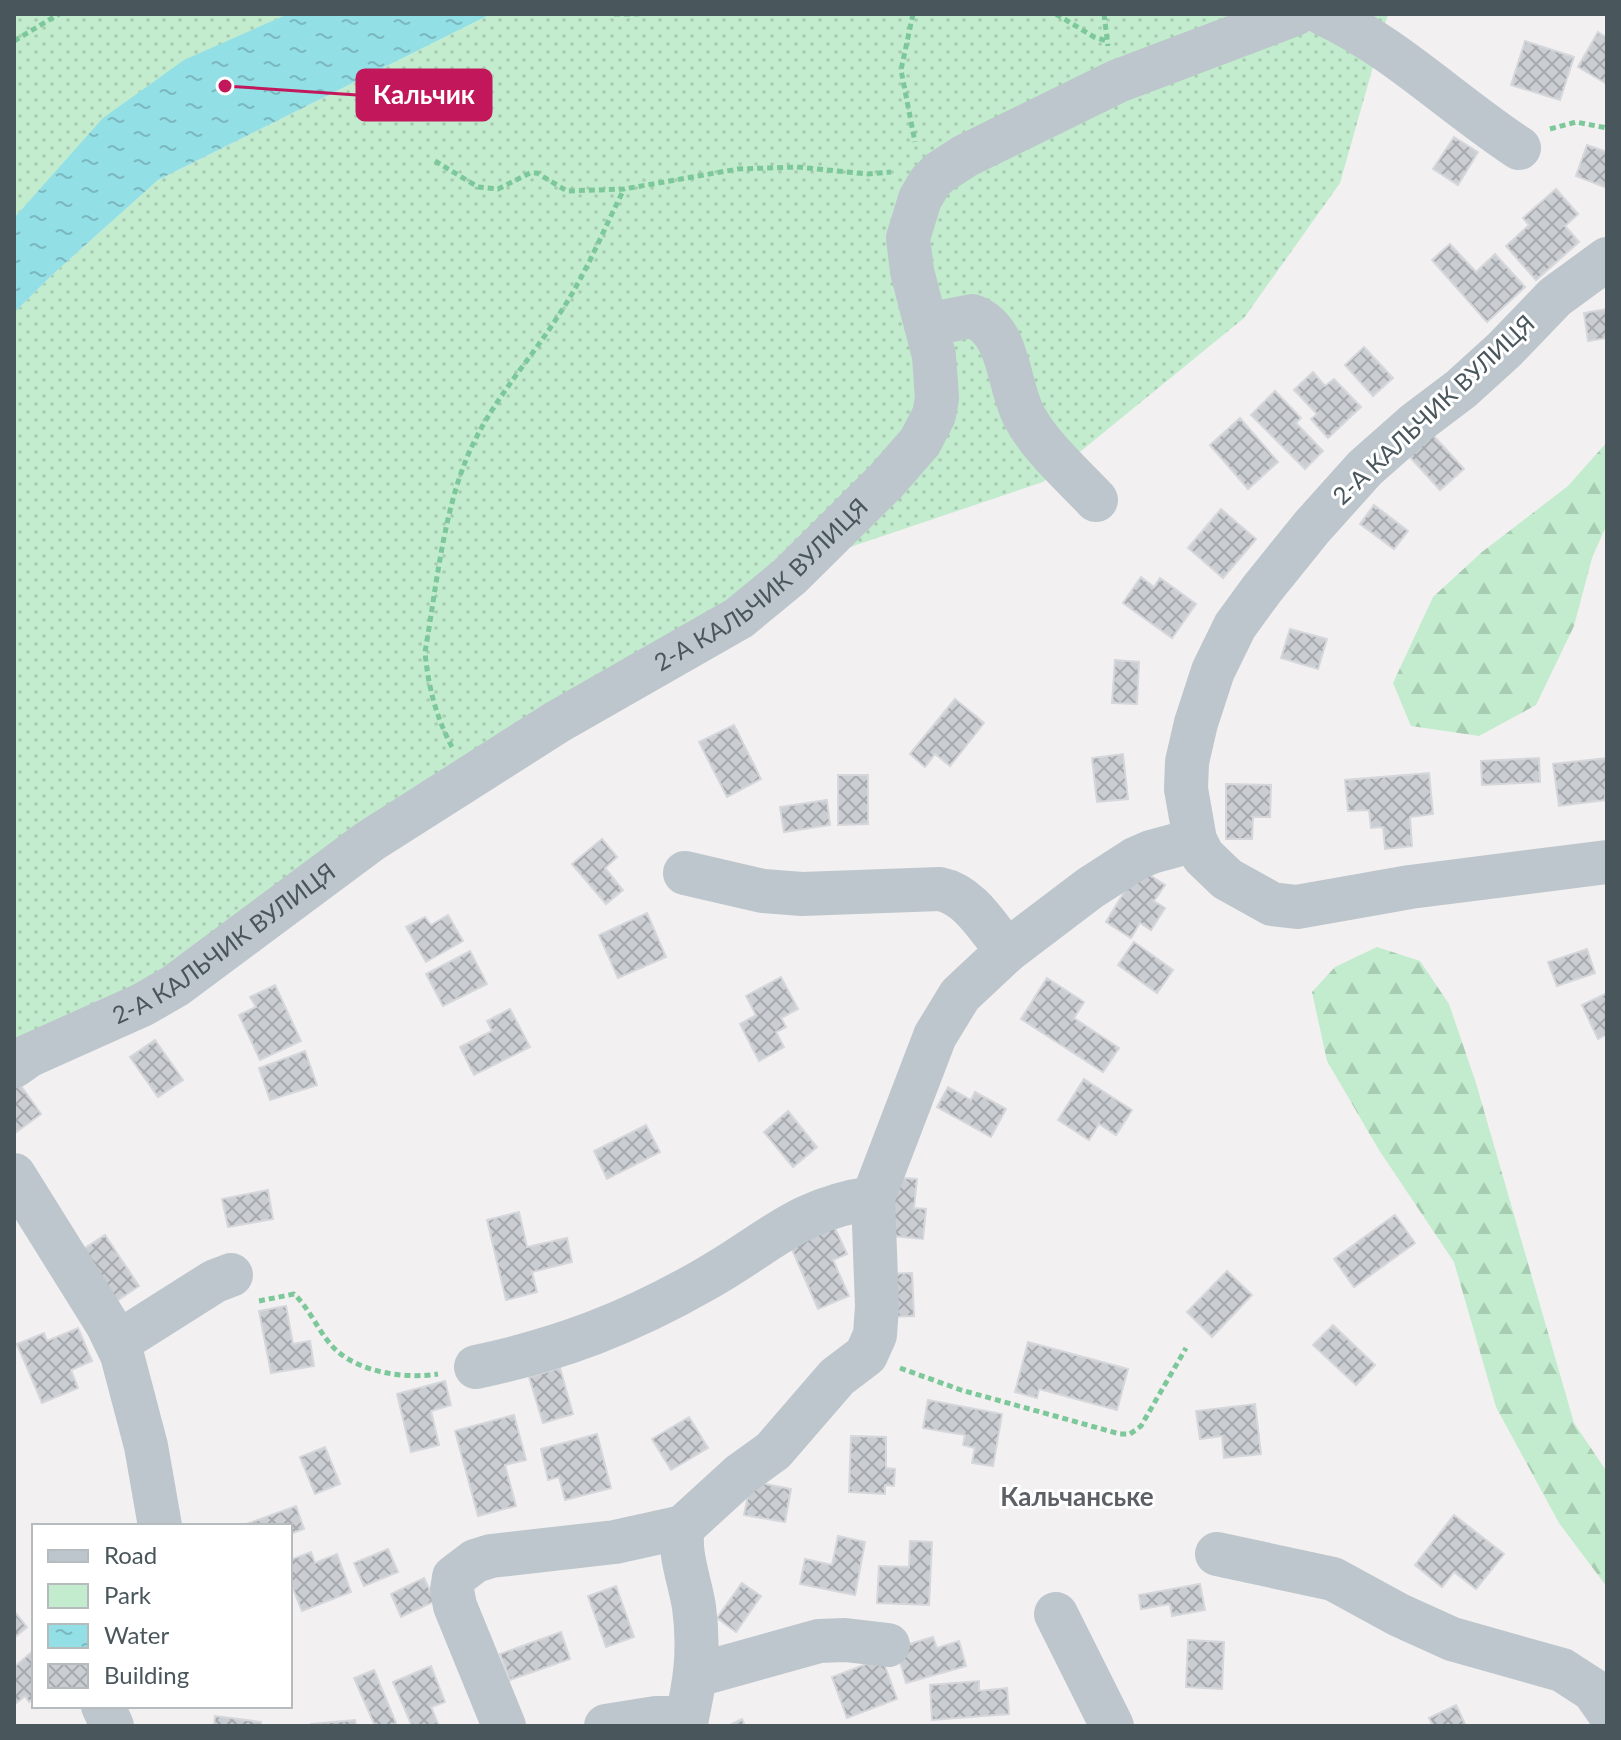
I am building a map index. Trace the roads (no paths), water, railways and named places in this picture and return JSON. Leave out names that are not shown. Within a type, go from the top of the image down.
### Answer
[{"type":"street","name":"2-А КАЛЬЧИК ВУЛИЦЯ","points":[[14,1066],[28,1056],[142,1005],[175,986],[347,857],[557,722],[739,618],[790,576],[895,471],[926,432],[934,415],[938,385],[912,271],[908,238],[923,178],[939,173],[965,156],[1118,81],[1295,14]]},
{"type":"street","points":[[1324,14],[1358,31],[1519,148]]},
{"type":"street","name":"2-А КАЛЬЧИК ВУЛИЦЯ","points":[[1607,259],[1555,297],[1461,389],[1365,468],[1312,527],[1249,606],[1235,626],[1213,671],[1187,762],[1186,789],[1195,840],[1203,856],[1227,879],[1272,904],[1297,907],[1410,887],[1607,862]]},
{"type":"street","points":[[926,325],[972,316],[991,327],[1001,346],[1023,415],[1045,446],[1096,500]]},
{"type":"street","points":[[504,1726],[455,1606],[452,1590],[454,1577],[475,1561],[491,1556],[615,1542],[683,1527],[741,1474],[773,1451],[827,1388],[866,1355],[875,1335],[877,1306],[873,1198],[935,1036],[960,995],[1007,951],[1090,888],[1135,859],[1195,840]]},
{"type":"street","points":[[685,873],[730,885],[802,894],[951,891],[962,897],[1007,951]]},
{"type":"street","points":[[14,1175],[117,1343],[140,1420],[160,1524]]},
{"type":"street","points":[[476,1367],[550,1350],[618,1324],[708,1279],[792,1223],[841,1202],[873,1198]]},
{"type":"street","points":[[117,1343],[215,1281],[231,1275]]},
{"type":"street","points":[[606,1726],[656,1718],[686,1722],[697,1675],[694,1612],[681,1540],[683,1527]]},
{"type":"street","points":[[1217,1554],[1333,1579],[1399,1615],[1452,1639],[1562,1670],[1593,1690],[1607,1710]]},
{"type":"street","points":[[1056,1614],[1112,1726]]},
{"type":"street","points":[[697,1675],[819,1641],[845,1640],[888,1645]]},
{"type":"water","points":[[288,14],[491,14],[158,180],[14,313],[14,218],[103,118],[184,60]]},
{"type":"place","name":"Кальчик","points":[[225,86]]},
{"type":"district","name":"Кальчанське","points":[[1077,1497]]}]
